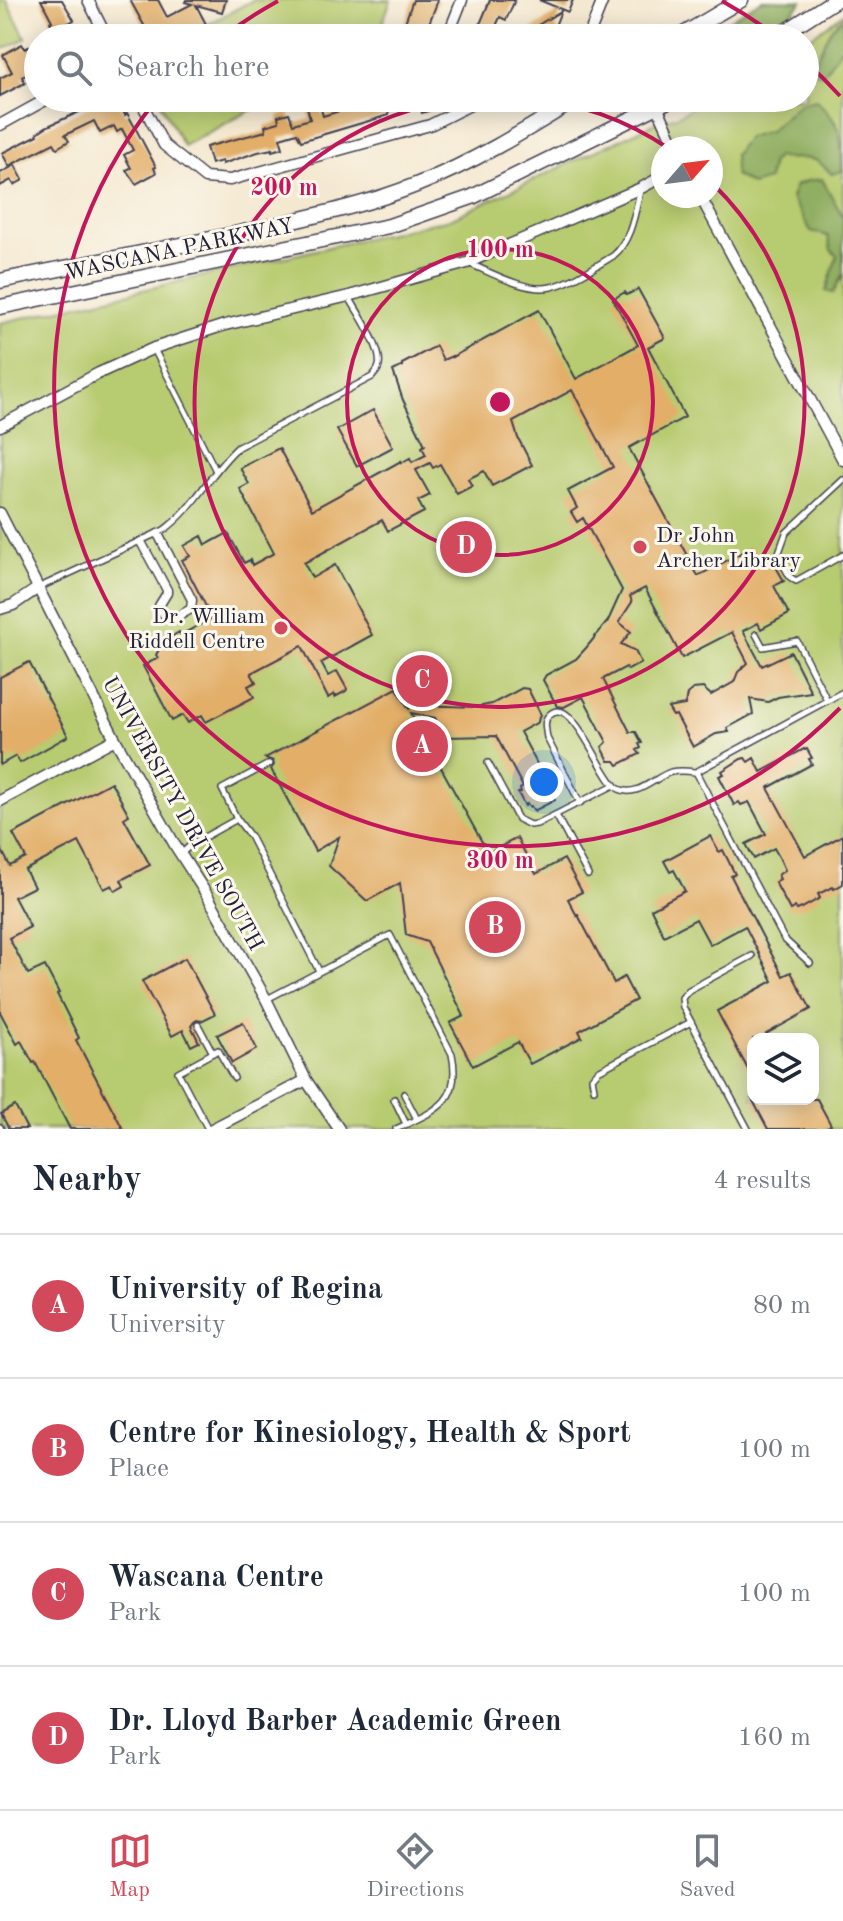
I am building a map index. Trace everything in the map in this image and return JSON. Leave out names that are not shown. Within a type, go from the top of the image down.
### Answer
[{"type":"main road","points":[[701,24],[742,0]]},
{"type":"main road","points":[[710,24],[742,0]]},
{"type":"main road","points":[[798,24],[835,0]]},
{"type":"main road","name":"WASCANA PARKWAY","points":[[0,281],[222,238],[346,209],[418,184],[465,163],[554,112]]},
{"type":"main road","name":"WASCANA PARKWAY","points":[[0,307],[389,226],[472,197],[634,112]]},
{"type":"street","points":[[88,0],[100,24]]},
{"type":"street","points":[[453,24],[462,0]]},
{"type":"street","points":[[593,24],[603,0]]},
{"type":"street","points":[[0,125],[24,112]]},
{"type":"street","points":[[146,112],[164,145],[205,178],[230,180],[430,125],[451,112]]},
{"type":"street","points":[[660,112],[671,136]]},
{"type":"street","points":[[0,426],[99,373],[154,348],[225,325],[349,296],[467,263],[651,183]]},
{"type":"street","points":[[706,208],[843,460]]},
{"type":"street","name":"UNIVERSITY DRIVE SOUTH","points":[[0,513],[115,739],[266,999],[306,1080],[339,1129]]},
{"type":"street","points":[[141,542],[167,590],[159,606],[161,611],[165,616],[175,618],[191,609],[192,600],[158,534]]},
{"type":"street","points":[[0,609],[13,605],[38,588]]},
{"type":"street","points":[[0,801],[115,739]]},
{"type":"street","points":[[210,1129],[306,1080]]},
{"type":"lane","points":[[467,263],[537,288],[560,284],[619,251],[628,233],[641,188]]},
{"type":"lane","points":[[38,588],[158,534],[177,521],[238,447],[372,377],[379,369],[377,348],[349,296]]},
{"type":"lane","points":[[154,348],[216,471]]},
{"type":"lane","points":[[843,480],[786,533],[778,555],[790,577],[796,581],[843,555]]},
{"type":"lane","points":[[756,634],[763,647],[797,641],[827,700]]},
{"type":"lane","points":[[580,803],[547,738],[545,727],[551,713],[569,714],[609,780],[618,789],[628,791],[639,789],[669,773],[681,770],[696,772],[843,692]]},
{"type":"lane","points":[[488,763],[518,819],[530,825],[614,785]]},
{"type":"lane","points":[[269,764],[222,789],[237,819],[250,836],[319,971]]},
{"type":"lane","points":[[696,772],[784,939],[810,963]]},
{"type":"lane","points":[[556,815],[588,875]]},
{"type":"lane","points":[[181,854],[192,844],[237,819]]},
{"type":"lane","points":[[266,999],[390,935],[452,1054],[455,1069],[453,1088],[438,1108],[396,1129]]},
{"type":"lane","points":[[748,1129],[683,1007],[682,998],[689,990],[752,956]]},
{"type":"lane","points":[[594,1089],[592,1078],[598,1071],[691,1022]]},
{"type":"lane","points":[[198,1025],[213,1053]]},
{"type":"lane","points":[[210,1129],[178,1072],[218,1050],[234,1078]]},
{"type":"lane","points":[[404,1094],[417,1119]]},
{"type":"lane","points":[[394,1099],[406,1124]]},
{"type":"green space","points":[[0,0],[6,0],[24,39],[0,51]]},
{"type":"green space","points":[[253,0],[391,0],[382,24],[209,24]]},
{"type":"green space","points":[[762,0],[802,1],[781,24],[724,24]]},
{"type":"green space","points":[[843,14],[843,1129],[0,1129],[0,323],[450,219],[684,112],[819,112],[819,31]]},
{"type":"green space","points":[[843,18],[843,46],[823,74],[819,73],[819,53],[832,27]]},
{"type":"green space","points":[[819,103],[839,131],[842,171],[832,174],[812,159],[777,157],[772,162],[768,180],[752,185],[735,175],[734,155],[747,137],[769,131],[790,112],[819,112]]},
{"type":"green space","points":[[165,112],[247,112],[183,146]]},
{"type":"green space","points":[[822,179],[843,217],[843,274],[833,293],[826,291],[837,256],[831,250],[828,236],[811,231],[791,198],[796,185]]},
{"type":"building","points":[[41,0],[62,0],[74,20],[67,24],[51,24]]},
{"type":"building","points":[[130,0],[158,0],[167,17],[192,4],[186,0],[226,0],[222,12],[196,5],[206,24],[143,24]]},
{"type":"building","points":[[413,0],[438,0],[429,24],[405,24]]},
{"type":"building","points":[[490,0],[515,0],[506,20],[500,17],[497,24],[480,24]]},
{"type":"building","points":[[539,0],[573,0],[568,12]]},
{"type":"building","points":[[561,11],[556,24],[540,24]]},
{"type":"building","points":[[22,44],[24,84],[0,96],[0,78],[12,72],[3,55]]},
{"type":"building","points":[[79,112],[127,113],[156,167],[156,173],[136,184],[126,170],[131,168],[124,155],[133,150],[122,129],[117,132],[114,126],[100,133],[94,121],[65,135],[69,141],[57,148],[54,143],[9,166],[2,153],[38,135],[46,127]]},
{"type":"building","points":[[308,112],[322,112],[323,116],[337,112],[388,112],[389,115],[301,141],[297,133],[280,138],[283,148],[211,164],[206,147],[266,131],[265,126],[279,122],[278,116],[289,113],[293,124],[310,119]]},
{"type":"building","points":[[15,165],[23,180],[14,185],[11,180],[0,186],[0,173]]},
{"type":"building","points":[[638,289],[665,338],[648,347],[685,417],[629,448],[698,576],[752,547],[761,564],[771,558],[784,581],[774,586],[789,614],[761,629],[758,623],[743,631],[762,666],[791,652],[811,692],[778,697],[768,702],[750,699],[753,714],[727,728],[729,732],[716,734],[693,747],[676,715],[673,716],[668,708],[685,705],[687,694],[693,689],[703,688],[711,695],[734,682],[738,672],[748,663],[732,632],[682,658],[645,588],[630,596],[632,602],[619,622],[631,632],[621,644],[635,651],[641,663],[603,679],[630,732],[636,732],[642,743],[637,750],[640,754],[618,765],[615,761],[609,761],[602,747],[607,742],[583,697],[564,707],[557,706],[543,680],[546,675],[576,659],[586,648],[608,621],[622,590],[583,518],[577,522],[571,512],[577,508],[568,491],[613,467],[572,390],[513,422],[532,465],[492,486],[484,471],[468,479],[472,486],[457,494],[440,464],[433,468],[430,463],[416,470],[430,495],[418,501],[424,512],[388,531],[382,520],[304,563],[312,578],[335,565],[372,635],[321,663],[328,676],[337,671],[346,691],[328,698],[302,646],[251,673],[256,682],[248,686],[254,697],[206,722],[202,715],[188,723],[183,715],[172,721],[143,666],[158,658],[156,655],[163,642],[212,618],[182,560],[190,556],[184,546],[202,536],[206,545],[228,533],[244,563],[250,560],[252,565],[274,553],[240,489],[249,484],[240,468],[279,448],[312,510],[401,461],[410,458],[412,462],[426,455],[422,447],[425,445],[393,371],[402,364],[436,346],[443,360],[452,357],[539,310],[576,379],[638,345],[613,299]]},
{"type":"building","points":[[373,410],[393,447],[357,466],[337,430]]},
{"type":"building","points":[[29,662],[68,736],[20,763],[16,756],[0,765],[0,677]]},
{"type":"building","points":[[397,688],[409,709],[416,705],[477,707],[492,704],[522,688],[528,689],[541,715],[538,722],[520,732],[543,775],[551,776],[558,789],[554,791],[555,800],[534,811],[531,806],[525,806],[518,793],[523,787],[496,736],[444,737],[435,718],[411,713],[488,853],[517,838],[536,874],[564,859],[582,892],[568,899],[614,983],[624,977],[636,1000],[579,1031],[582,1037],[530,1064],[518,1042],[473,1066],[450,1023],[464,1016],[427,942],[406,935],[400,883],[367,901],[329,866],[339,837],[315,851],[271,769],[273,761],[265,758]]},
{"type":"building","points":[[804,749],[812,758],[809,759],[812,764],[768,788],[805,856],[843,835],[843,884],[818,894],[820,898],[802,908],[790,910],[775,882],[785,870],[780,859],[774,848],[754,859],[746,844],[766,834],[749,802],[734,805],[719,776],[741,759],[745,758],[748,762],[754,758],[761,772]]},
{"type":"building","points":[[111,782],[129,815],[124,818],[150,865],[121,880],[124,886],[115,891],[112,885],[104,889],[79,842],[25,870],[34,887],[14,897],[30,927],[9,938],[28,974],[45,966],[79,1038],[76,1040],[123,1129],[70,1129],[35,1062],[21,1041],[17,1044],[0,1012],[0,847],[10,866],[26,858],[13,834]]},
{"type":"building","points":[[710,836],[719,852],[723,850],[735,874],[731,876],[783,976],[791,972],[811,1009],[768,1033],[747,1033],[747,1068],[717,1011],[773,981],[745,926],[710,945],[696,919],[664,936],[651,909],[685,891],[674,870],[670,872],[664,861]]},
{"type":"building","points":[[185,958],[215,1014],[197,1020],[191,1026],[199,1042],[191,1046],[183,1030],[172,1036],[142,981]]},
{"type":"building","points":[[243,1022],[257,1049],[232,1063],[217,1035]]},
{"type":"building","points":[[819,1103],[831,1125],[824,1129],[768,1129],[755,1105]]},
{"type":"building","points":[[15,1106],[27,1129],[9,1129],[1,1114]]},
{"type":"place","name":"Dr. Lloyd Barber Academic Green","points":[[466,547]]},
{"type":"place","name":"Dr John Archer Library","points":[[640,547]]},
{"type":"place","name":"Dr. William Riddell Centre","points":[[281,628]]},
{"type":"place","name":"Wascana Centre","points":[[422,681]]},
{"type":"place","name":"University of Regina","points":[[422,746]]},
{"type":"place","name":"Centre for Kinesiology, Health & Sport","points":[[495,927]]}]
